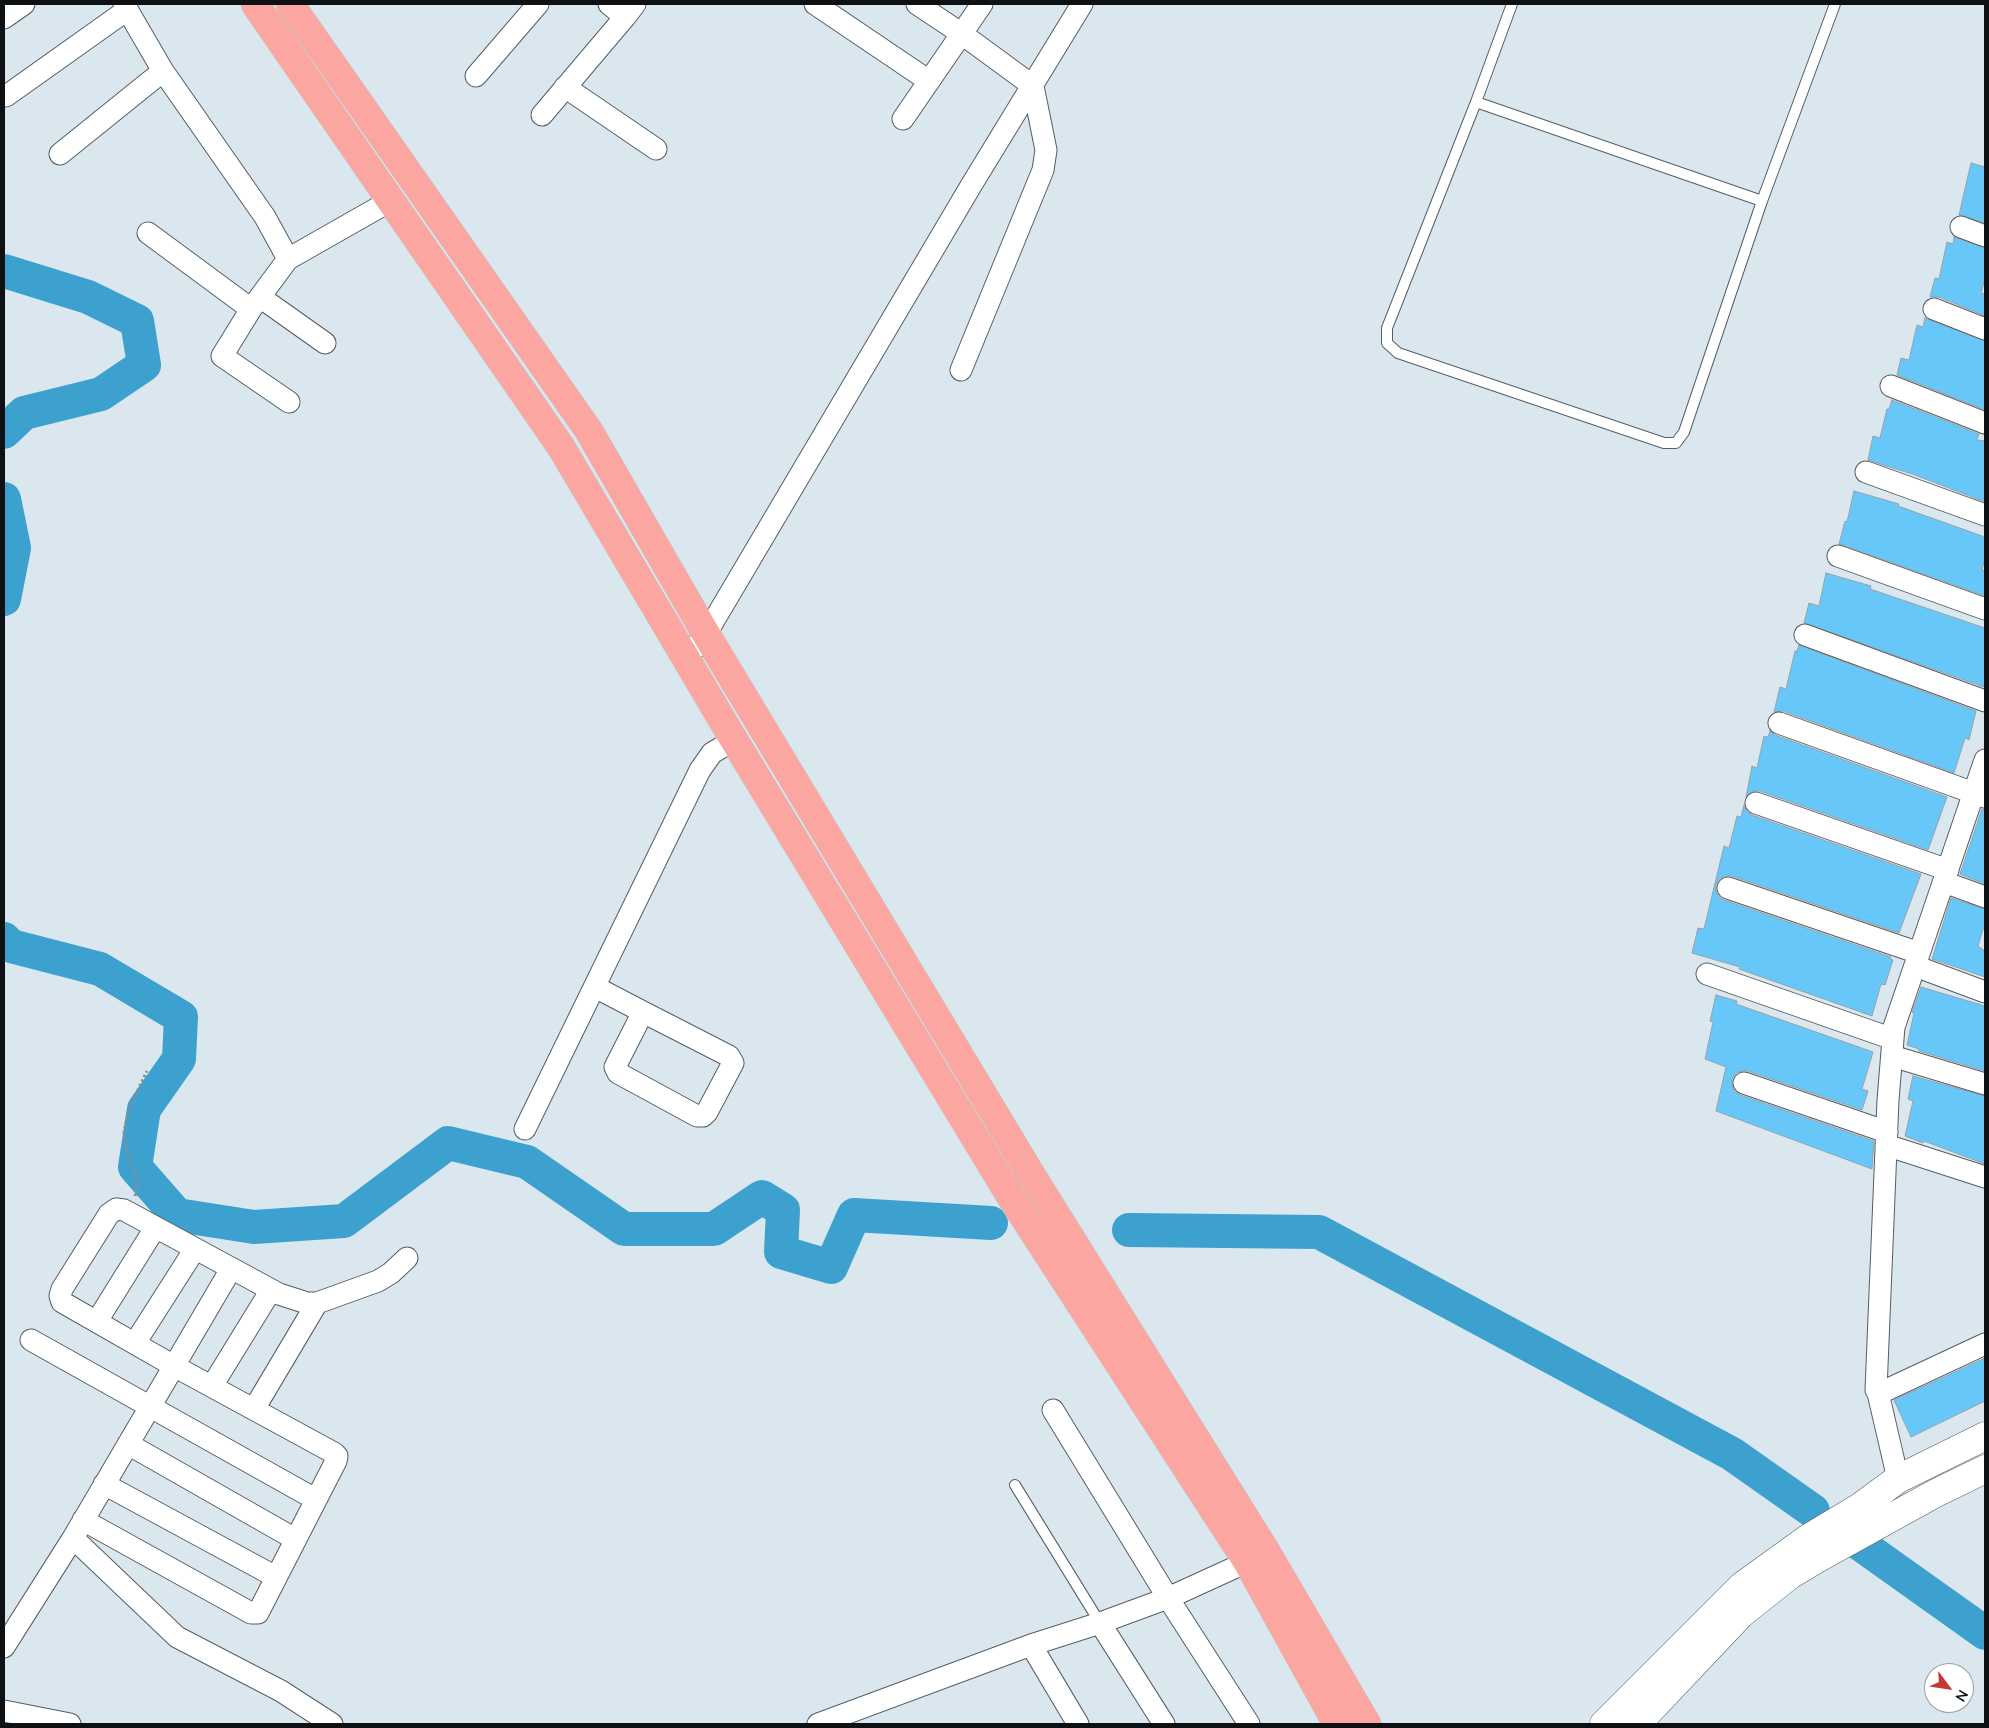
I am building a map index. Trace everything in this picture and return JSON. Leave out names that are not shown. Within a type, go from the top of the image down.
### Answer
[{"type":"main road","points":[[255,4],[561,447],[734,740],[1009,1194],[1257,1558],[1367,1724]]},
{"type":"main road","points":[[290,4],[589,431],[706,634],[1032,1176],[1257,1558],[1337,1724]]},
{"type":"main road","points":[[1604,1724],[1742,1586],[1807,1539],[1860,1507],[1898,1479],[1985,1436]]},
{"type":"main road","points":[[1637,1724],[1741,1614],[1768,1591],[1822,1556],[1985,1469]]},
{"type":"main road","points":[[1898,1479],[1912,1507]]},
{"type":"street","points":[[4,18],[24,4]]},
{"type":"street","points":[[476,76],[538,4]]},
{"type":"street","points":[[815,4],[929,81]]},
{"type":"street","points":[[917,4],[1033,86],[1046,150],[1044,165],[961,370]]},
{"type":"street","points":[[903,119],[982,4]]},
{"type":"street","points":[[686,659],[706,634],[967,193],[1082,4]]},
{"type":"street","points":[[6,96],[125,7],[162,71],[265,217],[288,259]]},
{"type":"street","points":[[542,115],[623,8]]},
{"type":"street","points":[[60,154],[162,71]]},
{"type":"street","points":[[565,87],[656,149]]},
{"type":"street","points":[[289,402],[222,356],[256,303],[288,259],[390,201]]},
{"type":"street","points":[[1961,227],[1985,236]]},
{"type":"street","points":[[148,233],[256,303],[325,343]]},
{"type":"street","points":[[1934,309],[1985,329]]},
{"type":"street","points":[[1891,386],[1985,423]]},
{"type":"street","points":[[1866,472],[1985,515]]},
{"type":"street","points":[[1838,556],[1985,609]]},
{"type":"street","points":[[1806,635],[1985,701]]},
{"type":"street","points":[[1779,723],[1980,795]]},
{"type":"street","points":[[526,1129],[706,761],[712,753],[734,740]]},
{"type":"street","points":[[1898,1479],[1876,1390],[1894,1027],[1946,876],[1980,795],[1985,760]]},
{"type":"street","points":[[1756,803],[1946,876],[1985,897]]},
{"type":"street","points":[[1728,888],[1917,959],[1985,992]]},
{"type":"street","points":[[1707,974],[1985,1084]]},
{"type":"street","points":[[595,987],[729,1056],[733,1064],[703,1116],[697,1116],[618,1073],[615,1068],[643,1012]]},
{"type":"street","points":[[1744,1083],[1985,1178]]},
{"type":"street","points":[[78,1529],[251,1613],[258,1613],[337,1456],[334,1452],[174,1366],[62,1302],[60,1296],[62,1289],[109,1214],[116,1209],[124,1210],[271,1290],[296,1300],[317,1303],[378,1282],[407,1258]]},
{"type":"street","points":[[97,1322],[155,1228]]},
{"type":"street","points":[[135,1343],[195,1250]]},
{"type":"street","points":[[4,1648],[78,1529],[231,1269]]},
{"type":"street","points":[[212,1386],[271,1290]]},
{"type":"street","points":[[254,1409],[317,1303]]},
{"type":"street","points":[[31,1340],[315,1499]]},
{"type":"street","points":[[1878,1393],[1985,1344]]},
{"type":"street","points":[[1053,1410],[1168,1598],[1249,1724]]},
{"type":"street","points":[[128,1444],[295,1539]]},
{"type":"street","points":[[104,1484],[276,1577]]},
{"type":"street","points":[[78,1529],[177,1636],[281,1691],[332,1724]]},
{"type":"street","points":[[818,1724],[1031,1645],[1100,1623],[1168,1598],[1257,1558]]},
{"type":"street","points":[[1100,1623],[1164,1724]]},
{"type":"street","points":[[1031,1645],[1078,1724]]},
{"type":"street","points":[[4,1711],[70,1724]]},
{"type":"lane","points":[[1512,4],[1476,102],[1387,328],[1387,343],[1398,353],[1664,444],[1676,443],[1684,432],[1762,200],[1835,4]]},
{"type":"lane","points":[[1476,102],[1762,200]]},
{"type":"lane","points":[[1015,1485],[1100,1623]]},
{"type":"path","points":[[124,1210],[132,1202],[137,1188],[126,1149],[124,1132],[129,1109],[146,1071]]},
{"type":"building","points":[[1971,163],[1985,167],[1985,223],[1959,215]]},
{"type":"building","points":[[1954,237],[1985,248],[1985,279],[1981,293],[1985,294],[1985,316],[1939,297],[1930,297],[1935,278],[1939,279],[1947,242],[1953,244]]},
{"type":"building","points":[[1925,318],[1985,341],[1985,410],[1897,375],[1901,358],[1909,360],[1917,325],[1923,327]]},
{"type":"building","points":[[1892,400],[1979,434],[1977,440],[1985,441],[1985,502],[1915,475],[1868,460],[1873,436],[1880,438],[1887,409],[1889,409]]},
{"type":"building","points":[[1854,491],[1899,504],[1898,506],[1985,537],[1985,558],[1982,570],[1985,571],[1985,596],[1839,544],[1845,521],[1847,522]]},
{"type":"building","points":[[1826,573],[1871,586],[1870,589],[1985,628],[1984,687],[1804,623],[1809,603],[1819,606]]},
{"type":"building","points":[[1799,645],[1976,711],[1969,740],[1965,738],[1954,773],[1783,711],[1774,712],[1780,687],[1786,689],[1795,651],[1797,651]]},
{"type":"building","points":[[1770,731],[1775,735],[1947,797],[1928,850],[1760,791],[1753,791],[1746,797],[1752,766],[1757,768],[1764,736],[1768,737]]},
{"type":"building","points":[[1744,805],[1746,811],[1752,815],[1921,874],[1899,933],[1732,876],[1725,876],[1719,879],[1716,884],[1716,891],[1719,897],[1724,900],[1891,957],[1890,959],[1893,960],[1885,985],[1881,984],[1872,1016],[1739,969],[1740,967],[1692,953],[1698,928],[1704,929],[1724,846],[1729,848],[1737,816],[1741,817]]},
{"type":"building","points":[[1982,809],[1985,809],[1985,884],[1960,874]]},
{"type":"building","points":[[1951,898],[1985,909],[1985,923],[1978,946],[1985,951],[1985,977],[1932,959]]},
{"type":"building","points":[[1921,987],[1985,1006],[1985,1071],[1919,1051],[1919,1049],[1907,1045],[1914,1013],[1912,1012]]},
{"type":"building","points":[[1716,995],[1737,1001],[1736,1004],[1873,1052],[1862,1089],[1868,1091],[1862,1110],[1748,1071],[1736,1073],[1732,1079],[1734,1091],[1740,1095],[1874,1141],[1872,1169],[1716,1111],[1726,1067],[1705,1059],[1713,1022],[1710,1021]]},
{"type":"building","points":[[1913,1076],[1985,1096],[1985,1164],[1924,1141],[1923,1143],[1905,1136],[1913,1101],[1908,1099]]},
{"type":"building","points":[[1985,1358],[1985,1401],[1911,1437],[1894,1400]]},
{"type":"waterway","points":[[4,271],[88,297],[137,321],[144,365],[101,394],[24,413],[4,432]]},
{"type":"waterway","points":[[4,499],[14,548],[4,599]]},
{"type":"waterway","points":[[4,939],[11,946],[100,969],[181,1017],[179,1059],[144,1109],[135,1167],[177,1215],[254,1227],[344,1221],[448,1143],[527,1162],[624,1229],[714,1229],[762,1197],[783,1210],[781,1252],[831,1267],[854,1215],[991,1223]]},
{"type":"waterway","points":[[1129,1230],[1319,1232],[1732,1454],[1813,1511]]},
{"type":"waterway","points":[[1860,1544],[1985,1633]]}]
